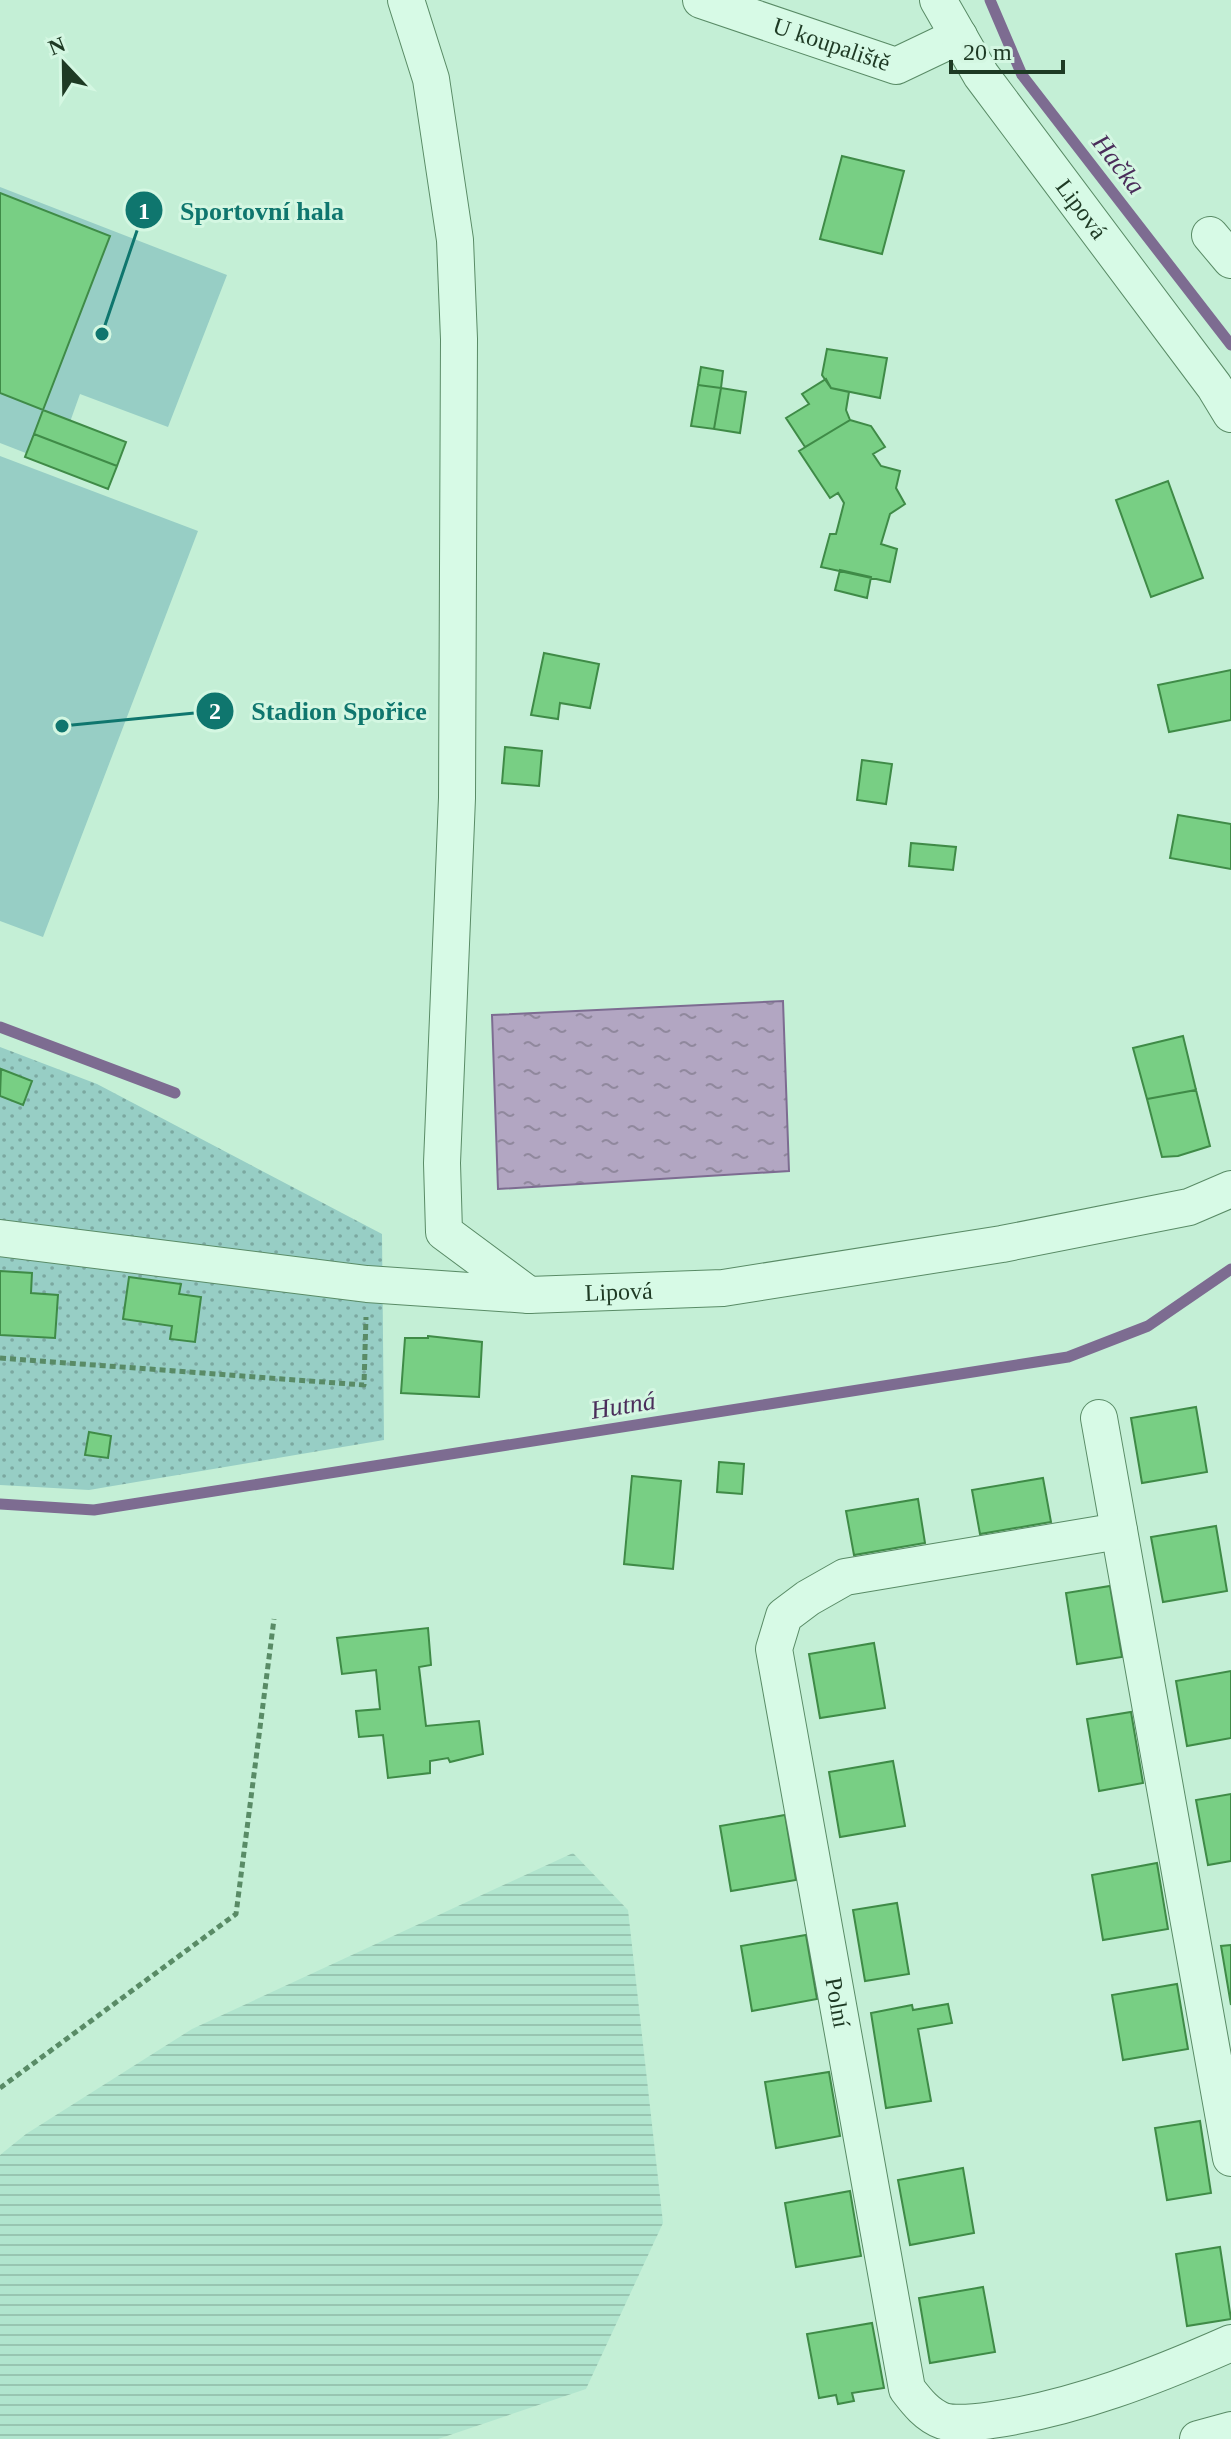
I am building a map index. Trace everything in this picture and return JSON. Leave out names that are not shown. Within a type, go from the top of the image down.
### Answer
[{"type":"street","points":[[406,0],[431,79],[455,240],[459,339],[457,798],[442,1163],[444,1232],[529,1295]]},
{"type":"street","name":"U koupaliště","points":[[701,0],[896,66],[959,36]]},
{"type":"street","name":"Lipová","points":[[938,0],[981,75],[1214,386],[1231,414]]},
{"type":"street","name":"Lipová","points":[[0,1238],[367,1284],[529,1295],[723,1288],[1002,1244],[1189,1207],[1231,1189]]},
{"type":"street","points":[[1099,1418],[1231,2158]]},
{"type":"street","name":"Polní","points":[[1119,1531],[845,1577],[784,1616],[774,1649],[907,2389],[925,2411],[945,2422],[978,2422],[1087,2400],[1231,2343]]},
{"type":"street","points":[[1198,2439],[1231,2430]]},
{"type":"path","points":[[0,1358],[364,1385],[367,1284]]},
{"type":"path","points":[[0,2088],[236,1914],[274,1619]]},
{"type":"green space","points":[[573,1853],[628,1910],[663,2223],[586,2389],[438,2439],[0,2439],[0,2155],[26,2134],[192,2029]]},
{"type":"shaded area","points":[[0,187],[227,275],[168,427],[80,394],[70,422],[108,485],[0,443]]},
{"type":"shaded area","points":[[0,456],[198,531],[43,937],[0,921]]},
{"type":"shaded area","points":[[0,1047],[97,1084],[382,1234],[384,1440],[89,1490],[0,1485]]},
{"type":"water","points":[[783,1001],[789,1171],[498,1189],[492,1015]]},
{"type":"building","points":[[842,156],[904,171],[882,254],[820,239]]},
{"type":"building","points":[[0,193],[110,236],[43,410],[0,393]]},
{"type":"building","points":[[827,349],[887,358],[880,398],[831,388],[822,375]]},
{"type":"building","points":[[701,367],[723,371],[721,388],[698,385]]},
{"type":"building","points":[[826,379],[831,388],[849,392],[846,410],[850,420],[805,447],[786,418],[809,404],[802,394]]},
{"type":"building","points":[[698,385],[721,388],[714,429],[691,426]]},
{"type":"building","points":[[721,388],[746,392],[740,433],[714,429]]},
{"type":"building","points":[[43,410],[126,442],[117,466],[34,434]]},
{"type":"building","points":[[850,420],[871,426],[885,447],[873,454],[881,466],[900,471],[896,488],[905,504],[890,514],[881,544],[897,549],[890,582],[821,567],[830,534],[836,534],[844,503],[838,493],[830,498],[799,451]]},
{"type":"building","points":[[34,434],[117,466],[108,489],[25,457]]},
{"type":"building","points":[[1168,481],[1203,578],[1151,597],[1116,500]]},
{"type":"building","points":[[840,570],[871,577],[867,598],[835,590]]},
{"type":"building","points":[[544,653],[599,664],[590,708],[560,703],[558,719],[531,715]]},
{"type":"building","points":[[1231,670],[1231,720],[1169,732],[1158,685]]},
{"type":"building","points":[[505,747],[542,751],[539,786],[502,783]]},
{"type":"building","points":[[862,760],[892,764],[886,804],[857,800]]},
{"type":"building","points":[[1178,815],[1231,824],[1231,869],[1170,858]]},
{"type":"building","points":[[911,843],[956,847],[953,870],[909,866]]},
{"type":"building","points":[[1183,1036],[1196,1090],[1147,1099],[1133,1048]]},
{"type":"building","points":[[1,1069],[32,1081],[23,1105],[0,1096]]},
{"type":"building","points":[[1196,1090],[1210,1146],[1178,1156],[1162,1157],[1147,1099]]},
{"type":"building","points":[[0,1271],[32,1273],[31,1293],[58,1295],[55,1338],[0,1335]]},
{"type":"building","points":[[129,1277],[181,1284],[179,1294],[201,1297],[195,1342],[170,1339],[172,1326],[123,1319]]},
{"type":"building","points":[[428,1336],[482,1342],[479,1397],[401,1393],[405,1338]]},
{"type":"building","points":[[1196,1407],[1207,1472],[1142,1483],[1131,1418]]},
{"type":"building","points":[[89,1432],[111,1436],[108,1458],[85,1455]]},
{"type":"building","points":[[719,1462],[744,1464],[742,1494],[717,1492]]},
{"type":"building","points":[[632,1476],[681,1481],[673,1569],[624,1564]]},
{"type":"building","points":[[1043,1478],[1051,1522],[980,1534],[972,1490]]},
{"type":"building","points":[[918,1499],[925,1543],[854,1555],[846,1511]]},
{"type":"building","points":[[1216,1526],[1227,1591],[1163,1602],[1151,1537]]},
{"type":"building","points":[[1110,1586],[1122,1657],[1077,1664],[1066,1593]]},
{"type":"building","points":[[428,1628],[431,1665],[419,1667],[426,1726],[479,1721],[483,1754],[450,1762],[448,1758],[430,1761],[430,1773],[388,1778],[383,1735],[359,1737],[356,1711],[380,1709],[376,1670],[342,1674],[337,1638]]},
{"type":"building","points":[[874,1643],[885,1708],[820,1718],[809,1654]]},
{"type":"building","points":[[1231,1671],[1231,1738],[1187,1746],[1176,1681]]},
{"type":"building","points":[[1131,1712],[1143,1783],[1099,1791],[1087,1719]]},
{"type":"building","points":[[893,1761],[905,1826],[840,1837],[829,1772]]},
{"type":"building","points":[[1231,1794],[1231,1861],[1208,1865],[1196,1800]]},
{"type":"building","points":[[785,1815],[796,1880],[731,1891],[720,1826]]},
{"type":"building","points":[[1157,1863],[1168,1929],[1103,1940],[1092,1875]]},
{"type":"building","points":[[897,1903],[909,1974],[865,1981],[853,1910]]},
{"type":"building","points":[[806,1935],[817,1999],[752,2011],[741,1946]]},
{"type":"building","points":[[1231,1945],[1231,2005],[1221,1946]]},
{"type":"building","points":[[1177,1984],[1188,2049],[1123,2060],[1112,1995]]},
{"type":"building","points":[[948,2004],[952,2023],[918,2029],[931,2101],[886,2108],[871,2013],[912,2005],[913,2010]]},
{"type":"building","points":[[829,2072],[840,2136],[776,2148],[765,2082]]},
{"type":"building","points":[[1200,2121],[1211,2193],[1167,2200],[1155,2128]]},
{"type":"building","points":[[963,2168],[974,2233],[910,2245],[898,2180]]},
{"type":"building","points":[[850,2191],[861,2256],[796,2267],[785,2203]]},
{"type":"building","points":[[1220,2247],[1231,2319],[1187,2326],[1176,2254]]},
{"type":"building","points":[[983,2287],[995,2352],[930,2363],[919,2298]]},
{"type":"building","points":[[872,2323],[884,2388],[852,2393],[854,2401],[838,2404],[836,2395],[819,2398],[807,2334]]},
{"type":"waterway","name":"Hačka","points":[[990,0],[1022,75],[1231,345]]},
{"type":"waterway","points":[[0,1027],[175,1093]]},
{"type":"waterway","name":"Hutná","points":[[0,1504],[94,1510],[1068,1357],[1148,1326],[1231,1269]]},
{"type":"place","name":"Sportovní hala","points":[[102,334]]},
{"type":"place","name":"Stadion Spořice","points":[[62,726]]}]
